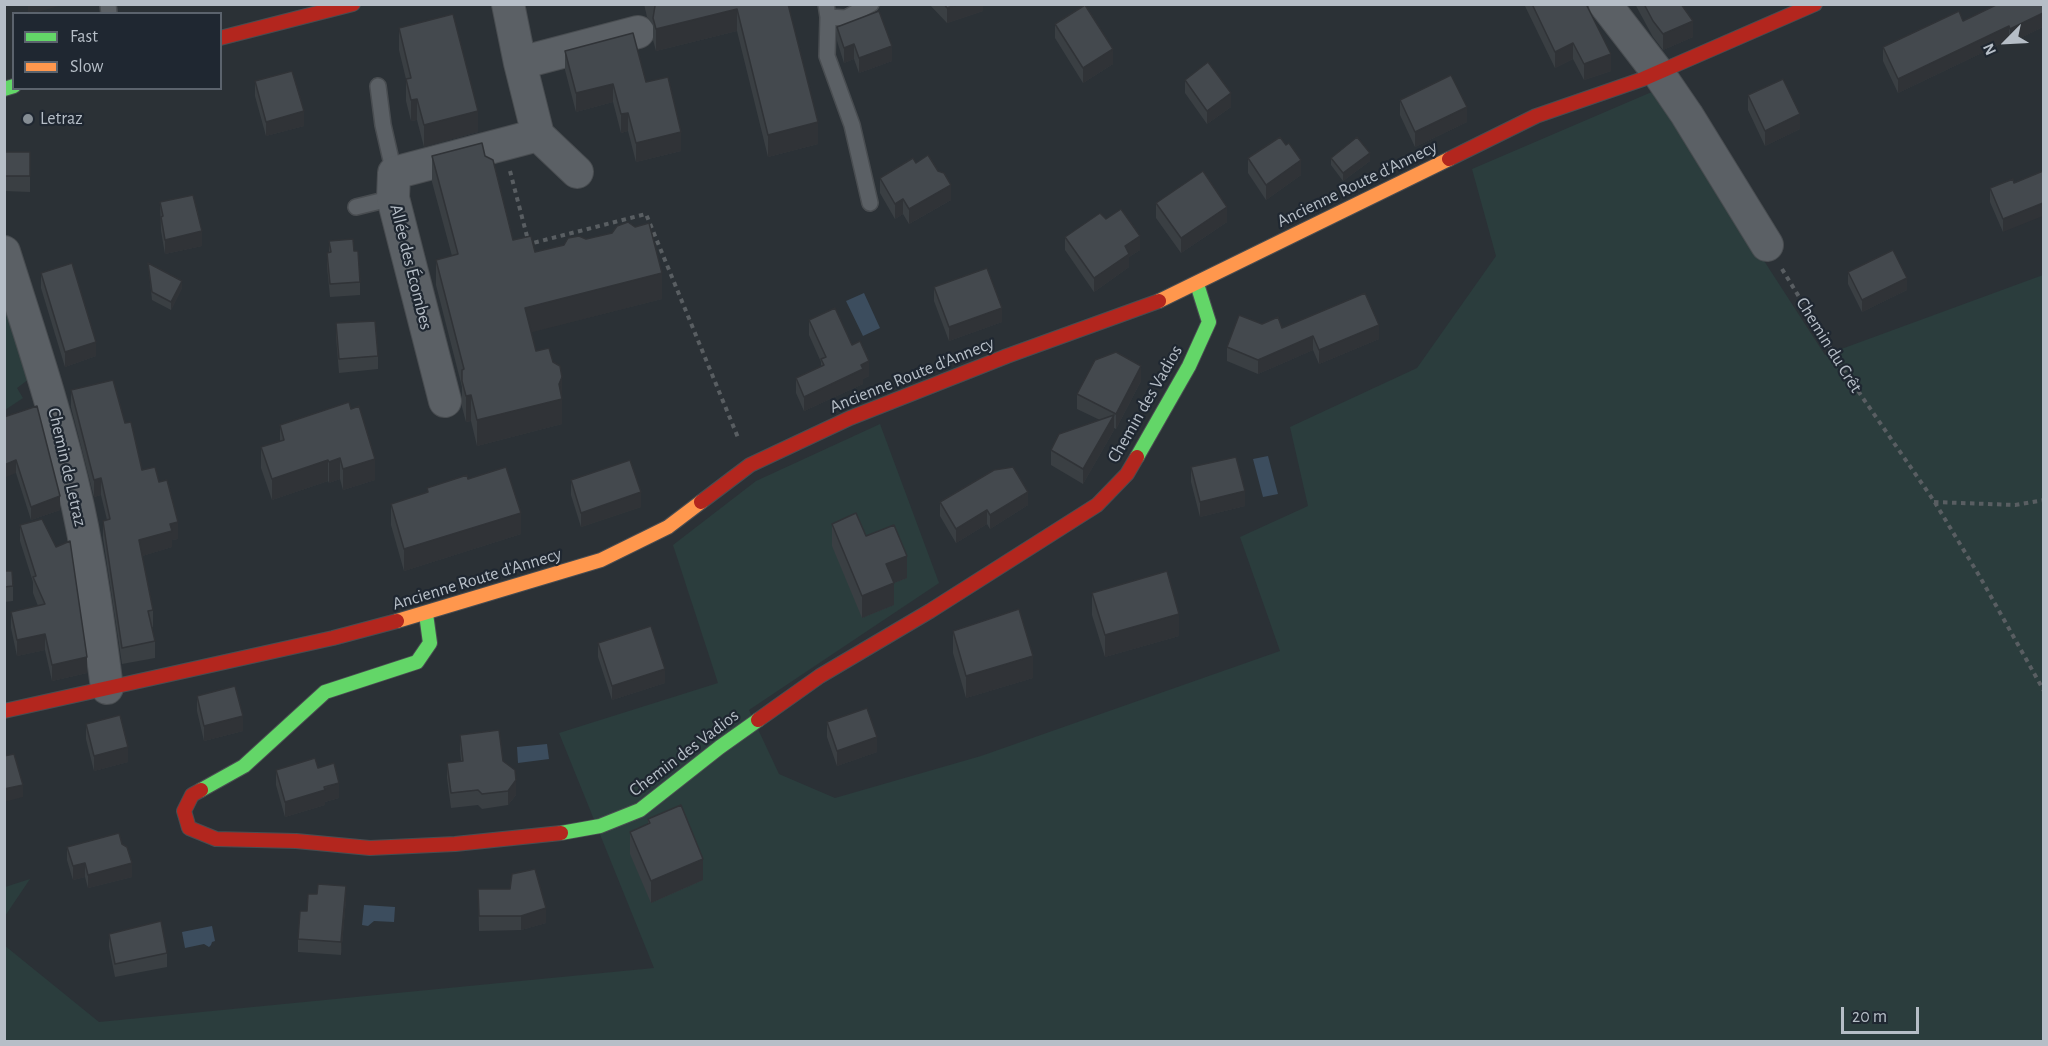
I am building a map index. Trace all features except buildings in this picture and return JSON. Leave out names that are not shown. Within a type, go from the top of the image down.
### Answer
[{"type":"street","points":[[222,37],[353,4]]},
{"type":"street","points":[[508,4],[538,135],[577,172]]},
{"type":"street","points":[[1605,4],[1659,74],[1767,245]]},
{"type":"street","name":"Ancienne Route d'Annecy","points":[[4,711],[277,652],[426,614],[601,560],[668,527],[750,465],[850,418],[1007,356],[1161,300],[1536,116],[1587,101],[1659,74],[1815,4]]},
{"type":"street","points":[[520,63],[638,32]]},
{"type":"street","points":[[393,186],[504,145],[538,135]]},
{"type":"street","name":"Allée des Écombes","points":[[393,186],[446,401]]},
{"type":"street","name":"Chemin de Letraz","points":[[4,252],[52,402],[78,508],[107,688]]},
{"type":"street","name":"Chemin des Vadios","points":[[426,614],[430,643],[417,662],[325,692],[244,766],[192,795],[184,811],[189,828],[216,839],[370,848],[455,844],[564,833],[600,826],[640,810],[720,747],[820,675],[930,611],[1097,505],[1128,474],[1190,366],[1209,322],[1197,284]]},
{"type":"lane","points":[[870,203],[852,125],[827,56],[827,11],[846,18],[871,4]]},
{"type":"lane","points":[[356,207],[393,186],[382,125],[378,86]]},
{"type":"path","points":[[504,145],[529,244],[646,214],[750,465]]},
{"type":"path","name":"Chemin du Crêt","points":[[1767,245],[1847,375],[1934,501],[1980,577],[2043,691]]},
{"type":"path","points":[[1934,501],[2015,505],[2043,500]]},
{"type":"shaded area","points":[[1654,91],[1825,355],[2043,275],[2043,1041],[5,1042],[4,945],[99,1022],[654,968],[559,733],[718,683],[673,545],[756,481],[880,424],[939,583],[749,710],[779,774],[835,798],[981,756],[1280,651],[1240,537],[1308,506],[1290,427],[1417,368],[1496,256],[1472,169]]},
{"type":"shaded area","points":[[4,288],[33,376],[17,388],[23,398],[5,410]]},
{"type":"shaded area","points":[[30,879],[5,916],[5,887]]},
{"type":"water","points":[[864,293],[880,328],[863,336],[846,301]]},
{"type":"water","points":[[1268,456],[1278,494],[1263,497],[1253,459]]},
{"type":"water","points":[[547,744],[549,759],[518,763],[517,747]]},
{"type":"water","points":[[364,905],[395,907],[394,922],[374,921],[368,926],[362,925]]},
{"type":"water","points":[[212,926],[215,941],[209,947],[204,944],[185,948],[182,932]]},
{"type":"traffic: fast","points":[[4,89],[12,87]]},
{"type":"traffic: fast","points":[[1137,457],[1189,366],[1209,322],[1197,284]]},
{"type":"traffic: fast","points":[[201,790],[244,766],[325,692],[417,662],[430,643],[426,614]]},
{"type":"traffic: fast","points":[[561,833],[600,826],[640,810],[758,720]]},
{"type":"traffic: slow","points":[[1159,301],[1449,159]]},
{"type":"traffic: slow","points":[[397,621],[601,560],[668,527],[701,502]]},
{"type":"traffic: jam","points":[[222,37],[353,4]]},
{"type":"traffic: jam","points":[[1449,159],[1536,116],[1643,79],[1815,4]]},
{"type":"traffic: jam","points":[[701,502],[750,465],[850,418],[1007,356],[1159,301]]},
{"type":"traffic: jam","points":[[758,720],[820,676],[930,611],[1097,505],[1127,474],[1137,457]]},
{"type":"traffic: jam","points":[[4,711],[333,638],[397,621]]},
{"type":"traffic: jam","points":[[201,790],[192,795],[184,811],[189,828],[216,839],[296,841],[370,848],[455,844],[561,833]]},
{"type":"place","name":"Letraz","points":[[28,119]]}]
